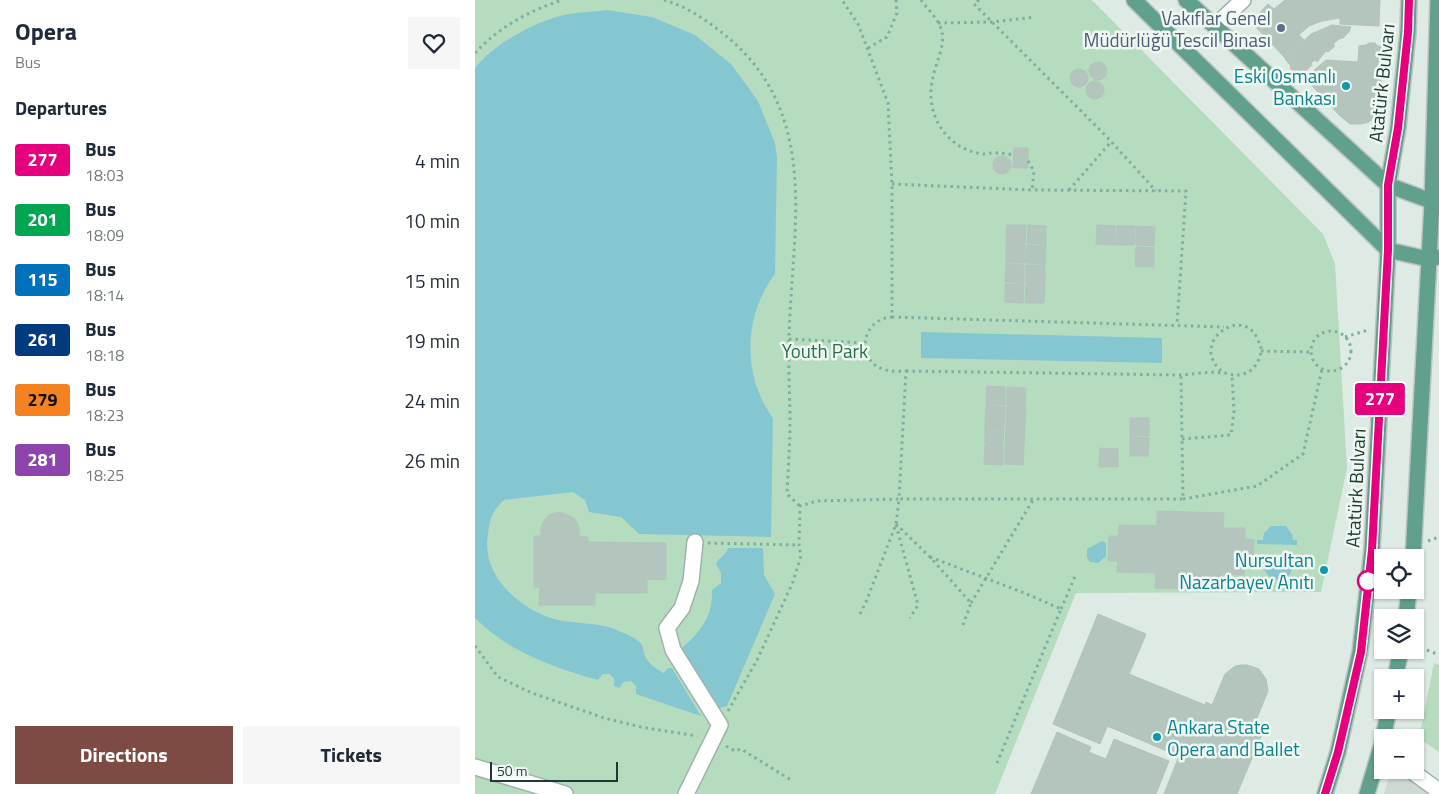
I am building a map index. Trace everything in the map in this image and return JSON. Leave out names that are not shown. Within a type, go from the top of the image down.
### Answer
[{"type":"main road","points":[[1134,0],[1388,250],[1434,258]]},
{"type":"main road","points":[[1186,0],[1388,185],[1436,204]]},
{"type":"main road","name":"Atatürk Bulvarı","points":[[1325,794],[1338,752],[1361,652],[1372,550],[1388,250],[1388,185],[1398,128],[1408,32],[1409,0]]},
{"type":"main road","points":[[1414,549],[1434,258],[1438,0]]},
{"type":"main road","points":[[1367,794],[1374,771]]},
{"type":"street","points":[[1215,26],[1243,0]]},
{"type":"street","points":[[686,794],[717,731],[673,650],[667,628],[682,608],[691,581],[695,542]]},
{"type":"street","points":[[475,767],[565,794]]},
{"type":"street","points":[[1422,779],[1439,791]]},
{"type":"path","points":[[475,53],[492,37],[514,21],[538,8],[562,0]]},
{"type":"path","points":[[664,0],[686,9],[722,32],[752,62],[776,97],[789,140],[797,205],[789,339],[790,425],[787,494],[800,506],[799,545],[801,556],[793,582],[757,660],[717,731]]},
{"type":"path","points":[[842,0],[858,24],[888,103],[892,184],[892,317]]},
{"type":"path","points":[[868,48],[887,38],[897,14],[895,0]]},
{"type":"path","points":[[921,0],[935,17],[942,32],[942,47],[932,80],[931,95],[934,113],[942,131],[952,142],[968,150],[984,154],[997,152],[1014,155]]},
{"type":"path","points":[[979,0],[974,4],[1157,191]]},
{"type":"path","points":[[938,23],[992,22],[1035,17]]},
{"type":"path","points":[[1069,190],[1111,142]]},
{"type":"path","points":[[1028,161],[1034,172],[1032,190]]},
{"type":"path","points":[[892,184],[1032,190],[1186,191],[1177,325]]},
{"type":"path","points":[[885,317],[892,317],[1225,327],[1234,325],[1248,328],[1256,335],[1261,351],[1257,364],[1253,369],[1241,375],[1224,373],[885,370],[868,356],[865,343],[869,329],[873,324],[885,317]]},
{"type":"path","points":[[1345,337],[1384,326]]},
{"type":"path","points":[[1224,373],[1214,363],[1211,352],[1213,339],[1225,327]]},
{"type":"path","points":[[1338,332],[1345,337],[1351,351],[1350,359],[1345,366],[1330,372],[1322,369],[1314,362],[1311,352],[1312,345],[1322,333],[1338,332]]},
{"type":"path","points":[[789,339],[865,343]]},
{"type":"path","points":[[1261,351],[1311,352]]},
{"type":"path","points":[[800,506],[817,501],[1183,499],[1257,486],[1303,454],[1322,369]]},
{"type":"path","points":[[860,614],[896,524],[906,371]]},
{"type":"path","points":[[1181,374],[1183,499]]},
{"type":"path","points":[[1182,439],[1231,435],[1234,412],[1232,375]]},
{"type":"path","points":[[963,626],[971,603],[1033,499]]},
{"type":"path","points":[[896,524],[930,557],[971,603]]},
{"type":"path","points":[[896,524],[918,605],[910,618]]},
{"type":"path","points":[[695,542],[799,545]]},
{"type":"path","points":[[930,557],[987,578],[1061,609]]},
{"type":"path","points":[[997,763],[1076,574]]},
{"type":"path","points":[[475,646],[498,677],[559,703],[604,718],[641,727],[717,731],[735,751],[741,749],[791,780]]},
{"type":"path","points":[[1424,648],[1439,655]]},
{"type":"shaded area","points":[[1388,779],[1421,779],[1439,794],[1384,794]]},
{"type":"green space","name":"Youth Park","points":[[475,0],[1092,0],[1323,234],[1335,264],[1347,468],[1321,592],[1076,593],[995,794],[475,794]]},
{"type":"green space","points":[[1434,663],[1439,665],[1439,752],[1424,742],[1424,729],[1421,729]]},
{"type":"water","points":[[607,10],[652,17],[695,35],[731,64],[758,101],[775,143],[777,157],[775,274],[764,291],[757,308],[750,346],[756,384],[773,418],[771,537],[639,534],[621,517],[589,512],[585,500],[573,492],[504,500],[492,517],[487,549],[496,575],[514,597],[538,613],[551,618],[603,626],[634,638],[642,645],[644,655],[650,664],[664,673],[668,668],[672,668],[701,716],[636,694],[636,686],[631,681],[624,682],[619,688],[614,686],[614,678],[609,674],[603,674],[598,680],[548,664],[502,640],[475,618],[475,68],[503,43],[537,24],[566,15]]},
{"type":"water","points":[[921,332],[1162,338],[1162,363],[921,358]]},
{"type":"water","points":[[1271,526],[1286,526],[1292,534],[1293,540],[1297,540],[1297,545],[1257,544],[1257,540],[1263,540],[1264,533]]},
{"type":"water","points":[[1102,541],[1106,543],[1106,556],[1098,563],[1090,562],[1087,558],[1087,549]]},
{"type":"water","points":[[728,548],[763,548],[764,575],[775,594],[727,706],[716,709],[681,649],[699,630],[708,616],[712,600],[712,590],[721,583],[721,573],[716,564]]},
{"type":"water","points":[[1257,561],[1297,562],[1297,566],[1293,565],[1288,577],[1284,580],[1279,580],[1269,576],[1263,565],[1257,565]]},
{"type":"building","name":"Vakıflar Genel Müdürlüğü Tescil Binası","points":[[1285,0],[1380,0],[1379,26],[1340,24],[1340,18],[1322,21],[1309,26],[1299,35],[1304,40],[1285,58],[1251,22],[1268,4],[1274,9]]},
{"type":"building","points":[[1332,25],[1351,27],[1343,38],[1333,44],[1335,46],[1328,52],[1326,51],[1317,62],[1315,60],[1311,63],[1312,65],[1299,77],[1290,68],[1291,66],[1285,59],[1311,34]]},
{"type":"building","name":"Eski Osmanlı Bankası","points":[[1369,43],[1381,46],[1380,58],[1383,58],[1380,93],[1382,94],[1381,106],[1377,115],[1369,122],[1350,124],[1340,116],[1305,78],[1326,60],[1358,62],[1359,46]]},
{"type":"building","points":[[1098,62],[1104,65],[1107,71],[1104,77],[1098,80],[1092,77],[1089,71],[1092,65]]},
{"type":"building","points":[[1079,69],[1085,72],[1088,78],[1085,84],[1079,87],[1073,84],[1070,78],[1073,72]]},
{"type":"building","points":[[1095,81],[1101,84],[1104,90],[1101,96],[1095,99],[1089,96],[1086,90],[1089,84]]},
{"type":"building","points":[[1014,148],[1028,148],[1028,168],[1013,168]]},
{"type":"building","points":[[1002,156],[1008,159],[1011,165],[1008,171],[1002,174],[996,171],[993,165],[996,159]]},
{"type":"building","points":[[1007,225],[1026,225],[1025,244],[1006,243]]},
{"type":"building","points":[[1028,225],[1046,226],[1046,244],[1027,243]]},
{"type":"building","points":[[1097,225],[1115,226],[1115,245],[1096,244]]},
{"type":"building","points":[[1117,226],[1135,226],[1134,245],[1116,245]]},
{"type":"building","points":[[1136,226],[1155,227],[1154,246],[1136,245]]},
{"type":"building","points":[[1006,244],[1025,245],[1025,263],[1006,263]]},
{"type":"building","points":[[1027,245],[1046,245],[1045,264],[1026,263]]},
{"type":"building","points":[[1136,247],[1154,248],[1154,267],[1135,266]]},
{"type":"building","points":[[1006,264],[1024,265],[1024,283],[1005,282]]},
{"type":"building","points":[[1026,265],[1045,265],[1045,284],[1026,283]]},
{"type":"building","points":[[1005,284],[1024,284],[1023,303],[1005,302]]},
{"type":"building","points":[[1026,284],[1045,285],[1044,303],[1025,303]]},
{"type":"building","points":[[987,386],[1005,387],[1005,405],[986,405]]},
{"type":"building","points":[[1007,387],[1026,388],[1025,406],[1007,405]]},
{"type":"building","points":[[986,406],[1005,407],[1004,425],[985,424]]},
{"type":"building","points":[[1007,406],[1026,407],[1025,426],[1006,425]]},
{"type":"building","points":[[1130,418],[1149,418],[1149,436],[1130,436]]},
{"type":"building","points":[[985,425],[1004,426],[1003,445],[985,444]]},
{"type":"building","points":[[1006,426],[1025,427],[1024,446],[1005,445]]},
{"type":"building","points":[[1130,437],[1149,438],[1148,456],[1130,456]]},
{"type":"building","points":[[985,445],[1003,446],[1003,465],[984,464]]},
{"type":"building","points":[[1005,446],[1024,447],[1023,465],[1005,464]]},
{"type":"building","points":[[1100,448],[1118,449],[1118,467],[1099,467]]},
{"type":"building","points":[[1157,511],[1224,513],[1223,528],[1245,528],[1245,539],[1254,540],[1253,564],[1244,564],[1244,575],[1222,574],[1222,590],[1155,588],[1156,573],[1117,572],[1118,561],[1108,561],[1109,536],[1118,536],[1119,525],[1157,526]]},
{"type":"building","points":[[560,512],[574,518],[579,527],[579,536],[588,537],[588,542],[666,543],[666,580],[647,579],[647,593],[595,593],[595,605],[539,605],[540,587],[534,587],[534,536],[541,536],[541,527],[550,514]]},
{"type":"building","points":[[1098,614],[1146,634],[1100,744],[1053,724]]},
{"type":"building","points":[[1241,665],[1259,669],[1266,679],[1268,691],[1255,723],[1265,727],[1237,794],[1164,794],[1179,756],[1107,726],[1129,674],[1205,705],[1206,702],[1212,705],[1225,674],[1235,666]]},
{"type":"building","points":[[1057,732],[1091,747],[1089,752],[1106,759],[1114,739],[1169,761],[1156,794],[1031,794]]},
{"type":"bus line","name":"277","points":[[1325,794],[1338,752],[1361,652],[1372,550],[1388,250],[1388,185],[1398,128],[1408,32],[1409,0]]},
{"type":"place","name":"Vakıflar Genel Müdürlüğü Tescil Binası","points":[[1281,28]]},
{"type":"place","name":"Eski Osmanlı Bankası","points":[[1346,86]]},
{"type":"place","name":"Nursultan Nazarbayev Anıtı","points":[[1324,570]]},
{"type":"place","name":"Ankara State Opera and Ballet","points":[[1157,737]]}]
